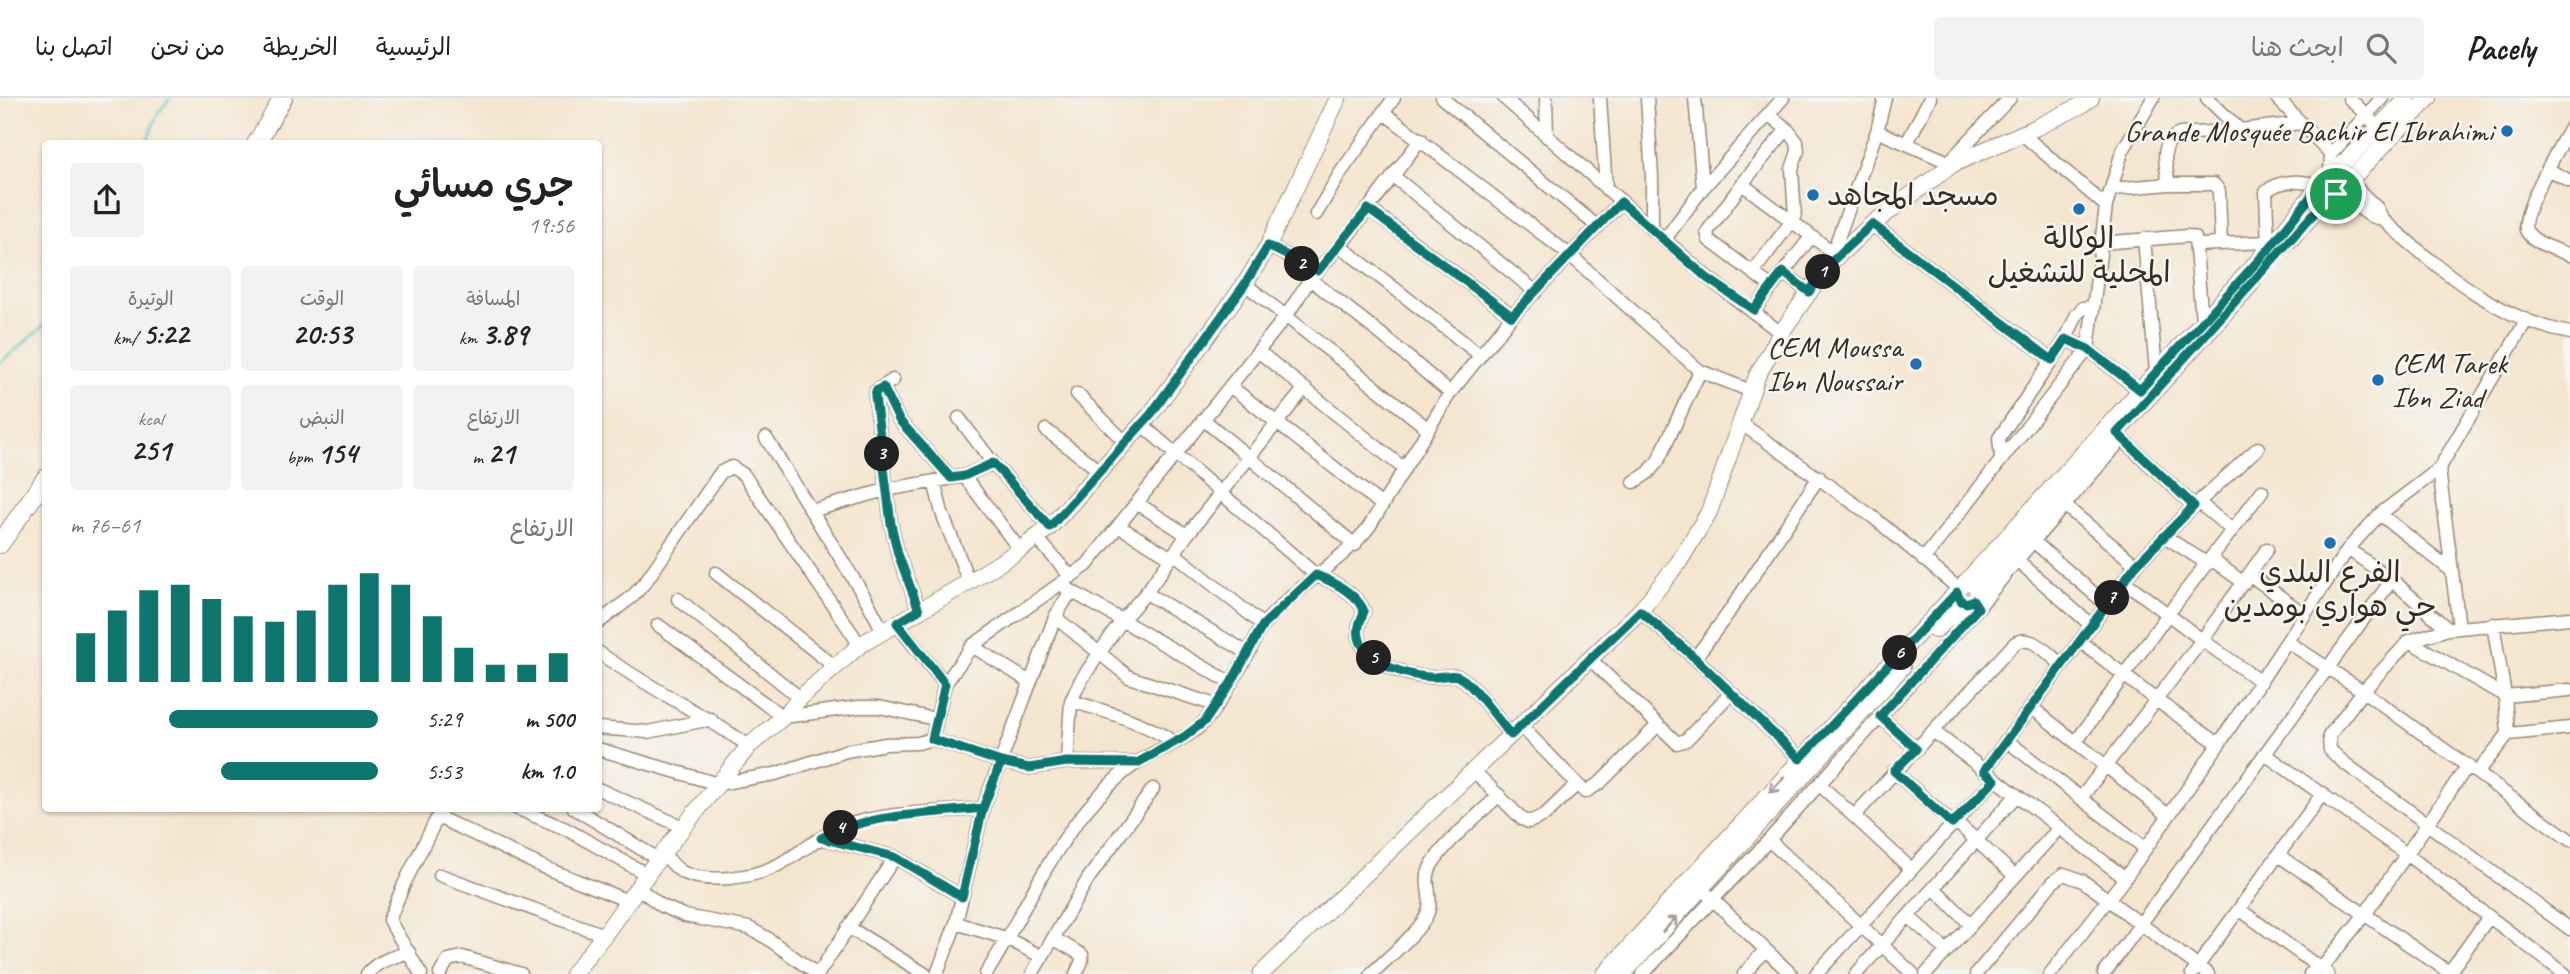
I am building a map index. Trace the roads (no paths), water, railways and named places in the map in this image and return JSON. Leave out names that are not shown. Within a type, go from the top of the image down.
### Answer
[{"type":"highway","points":[[245,140],[270,98]]},
{"type":"highway","points":[[258,140],[283,98]]},
{"type":"highway","points":[[0,544],[42,484]]},
{"type":"highway","points":[[0,559],[42,501]]},
{"type":"main road","points":[[573,974],[683,827],[749,746],[860,645],[969,582],[1037,538],[1142,425],[1245,284],[1268,246],[1338,98]]},
{"type":"main road","points":[[1261,974],[1640,611],[1679,562],[1709,512],[1742,424],[1751,391],[1781,333],[1831,259],[1950,164],[2080,106],[2091,98]]},
{"type":"main road","points":[[1623,974],[1939,626],[2119,436],[2317,210],[2379,127],[2407,98]]},
{"type":"main road","points":[[1605,974],[1702,889],[1800,759],[1968,595],[2156,371],[2310,200],[2337,182],[2429,98]]},
{"type":"street","points":[[1316,214],[1394,98]]},
{"type":"street","points":[[1442,98],[1598,227]]},
{"type":"street","points":[[1504,98],[1707,278],[1754,310],[1781,333]]},
{"type":"street","points":[[1546,98],[1547,137]]},
{"type":"street","points":[[1600,98],[1606,189]]},
{"type":"street","points":[[1647,98],[1653,229]]},
{"type":"street","points":[[1695,98],[1703,188]]},
{"type":"street","points":[[1665,239],[1703,188],[1783,98]]},
{"type":"street","points":[[1742,184],[1811,237],[1831,259],[1877,131],[1885,98]]},
{"type":"street","points":[[1907,143],[1930,98]]},
{"type":"street","points":[[1877,131],[1950,164],[2010,98]]},
{"type":"street","points":[[1923,560],[2088,349],[2106,206],[2122,152],[2153,98]]},
{"type":"street","points":[[2207,98],[2240,130]]},
{"type":"street","points":[[2277,98],[2331,153],[2337,182],[2369,215],[2383,220],[2456,281],[2526,321],[2570,333]]},
{"type":"street","points":[[2349,98],[2379,127]]},
{"type":"street","points":[[2331,153],[2382,98]]},
{"type":"street","points":[[1383,112],[1571,256],[1700,371],[1751,391]]},
{"type":"street","points":[[1753,272],[1791,223],[1796,208],[1792,169],[1798,146],[1787,129],[1769,114]]},
{"type":"street","points":[[2169,184],[2165,150],[2172,137],[2180,134],[2301,123]]},
{"type":"street","points":[[2570,128],[2526,216],[2525,230],[2531,236],[2570,255]]},
{"type":"street","points":[[1772,287],[1708,236],[1711,226],[1742,184],[1787,129]]},
{"type":"street","points":[[2021,133],[2106,206]]},
{"type":"street","points":[[937,974],[956,923],[983,808],[1071,577],[1087,565],[1120,527],[1421,139]]},
{"type":"street","points":[[2549,170],[2570,181]]},
{"type":"street","points":[[1392,176],[1536,292]]},
{"type":"street","points":[[2197,245],[2267,246],[2266,192],[2300,180],[2337,182]]},
{"type":"street","points":[[2113,189],[2169,184],[2210,183],[2218,186],[2222,216],[2221,244]]},
{"type":"street","points":[[2290,183],[2310,200]]},
{"type":"street","points":[[986,974],[1038,882],[1088,809],[1116,779],[1137,763],[1195,730],[1231,683],[1263,625],[1316,575],[1354,545],[1382,505],[1450,393],[1480,355],[1512,316],[1621,202]]},
{"type":"street","points":[[1368,209],[1512,316]]},
{"type":"street","points":[[1872,224],[2052,360]]},
{"type":"street","points":[[2100,243],[2191,236],[2195,238],[2202,321]]},
{"type":"street","points":[[1754,310],[1811,237]]},
{"type":"street","points":[[2144,239],[2156,371]]},
{"type":"street","points":[[1268,246],[1314,275],[1450,393]]},
{"type":"street","points":[[1340,246],[1480,355]]},
{"type":"street","points":[[1783,272],[1809,292]]},
{"type":"street","points":[[1245,284],[1427,428]]},
{"type":"street","points":[[2001,458],[1998,438],[2066,339],[2077,314],[2083,308],[2092,307]]},
{"type":"street","points":[[2050,974],[2125,878],[2219,744],[2348,549],[2380,514],[2439,469],[2526,321]]},
{"type":"street","points":[[2066,339],[2088,349],[2140,390]]},
{"type":"street","points":[[1258,351],[1403,468]]},
{"type":"street","points":[[1634,482],[1648,473],[1658,461],[1700,371]]},
{"type":"street","points":[[919,610],[898,554],[885,489],[876,391],[888,383],[899,420],[951,478]]},
{"type":"street","points":[[1230,386],[1382,505]]},
{"type":"street","points":[[1067,762],[1071,701],[1080,680],[1187,535],[1304,389]]},
{"type":"street","points":[[1077,394],[1125,442]]},
{"type":"street","points":[[959,418],[993,463],[1050,527]]},
{"type":"street","points":[[1204,420],[1354,545]]},
{"type":"street","points":[[1742,424],[1873,517],[1968,595]]},
{"type":"street","points":[[1142,425],[1316,575],[1336,583],[1362,605],[1364,611],[1358,627],[1361,642],[1372,657],[1389,668],[1406,674],[1458,676],[1474,688],[1488,709],[1586,792],[1592,790],[1657,726]]},
{"type":"street","points":[[1046,430],[1100,471]]},
{"type":"street","points":[[1643,974],[1702,889],[1769,840],[1880,716],[1968,595],[2017,560],[2119,436],[2196,504],[2232,530]]},
{"type":"street","points":[[766,438],[866,599],[945,684]]},
{"type":"street","points":[[1984,771],[2136,565],[2196,504],[2258,448]]},
{"type":"street","points":[[811,510],[885,489],[964,476],[993,463]]},
{"type":"street","points":[[602,620],[633,596],[721,472],[733,467],[744,475],[860,645]]},
{"type":"street","points":[[2439,469],[2452,571],[2454,628]]},
{"type":"street","points":[[964,476],[1020,550]]},
{"type":"street","points":[[1695,658],[1819,477]]},
{"type":"street","points":[[934,481],[942,513],[969,582]]},
{"type":"street","points":[[2076,742],[2168,614],[2262,491]]},
{"type":"street","points":[[1137,503],[1187,535]]},
{"type":"street","points":[[2064,505],[2136,565]]},
{"type":"street","points":[[2380,514],[2452,571]]},
{"type":"street","points":[[1120,527],[1173,556],[1263,625]]},
{"type":"street","points":[[2164,536],[2247,579],[2304,614]]},
{"type":"street","points":[[1037,538],[1071,577]]},
{"type":"street","points":[[2033,541],[2106,605]]},
{"type":"street","points":[[2081,798],[2202,640],[2267,549]]},
{"type":"street","points":[[2348,549],[2454,628]]},
{"type":"street","points":[[2017,560],[2091,625]]},
{"type":"street","points":[[716,573],[834,666]]},
{"type":"street","points":[[2104,974],[2392,580]]},
{"type":"street","points":[[2124,581],[2261,682]]},
{"type":"street","points":[[1065,588],[1231,683]]},
{"type":"street","points":[[932,739],[945,684],[972,646],[1065,588]]},
{"type":"street","points":[[1146,593],[1248,653]]},
{"type":"street","points":[[678,599],[800,698]]},
{"type":"street","points":[[1640,611],[1695,658],[1800,759]]},
{"type":"street","points":[[1055,617],[1129,677],[1215,705]]},
{"type":"street","points":[[2570,618],[2454,628],[2409,641],[2363,691],[2329,736],[2330,750],[2570,929]]},
{"type":"street","points":[[2493,624],[2505,696],[2508,734]]},
{"type":"street","points":[[658,625],[783,717],[879,707],[935,719]]},
{"type":"street","points":[[1854,816],[2008,649],[2020,640],[2036,643],[2062,665]]},
{"type":"street","points":[[2080,641],[2156,700],[2219,744]]},
{"type":"street","points":[[2409,641],[2505,696],[2570,690]]},
{"type":"street","points":[[2288,642],[2473,768],[2570,840]]},
{"type":"street","points":[[972,646],[1030,682]]},
{"type":"street","points":[[602,655],[631,675],[711,719],[749,746]]},
{"type":"street","points":[[1590,659],[1674,743],[1681,743],[1731,693]]},
{"type":"street","points":[[1071,701],[1125,717],[1154,729],[1174,742]]},
{"type":"street","points":[[2031,707],[2168,816]]},
{"type":"street","points":[[1880,716],[1916,749]]},
{"type":"street","points":[[602,728],[648,732],[711,719]]},
{"type":"street","points":[[2239,909],[2320,972],[2366,913],[2428,824],[2473,768],[2508,734],[2570,728]]},
{"type":"street","points":[[1933,731],[2125,878]]},
{"type":"street","points":[[602,750],[718,784],[775,774],[846,751],[932,739],[1001,762],[1029,768],[1067,762],[1137,763]]},
{"type":"street","points":[[2006,740],[2146,848]]},
{"type":"street","points":[[2265,754],[2323,793],[2565,974]]},
{"type":"street","points":[[1474,771],[1522,819],[1529,822],[1545,815],[1577,784]]},
{"type":"street","points":[[1894,771],[2015,876]]},
{"type":"street","points":[[1816,974],[1953,822],[1995,780]]},
{"type":"street","points":[[1819,784],[1911,869]]},
{"type":"street","points":[[1032,974],[1088,879],[1153,789]]},
{"type":"street","points":[[602,791],[683,827]]},
{"type":"street","points":[[1976,974],[2059,876],[2070,874],[2108,899],[2199,971],[2239,909],[2323,793]]},
{"type":"street","points":[[1371,974],[1418,928],[1427,914],[1427,877],[1435,860],[1499,795]]},
{"type":"street","points":[[1856,974],[2016,796]]},
{"type":"street","points":[[581,812],[661,856],[680,871],[691,875],[734,878],[753,875],[776,866],[845,826],[878,818],[983,808]]},
{"type":"street","points":[[526,812],[566,829],[662,906],[685,916],[749,928],[776,943],[818,974],[895,857]]},
{"type":"street","points":[[421,974],[389,920],[440,813],[543,867],[638,888]]},
{"type":"street","points":[[1926,974],[2060,827]]},
{"type":"street","points":[[2556,830],[2570,827]]},
{"type":"street","points":[[821,838],[895,857],[962,897]]},
{"type":"street","points":[[1769,840],[1913,974]]},
{"type":"street","points":[[2278,855],[2366,913],[2449,973],[2489,917]]},
{"type":"street","points":[[440,875],[604,935]]},
{"type":"street","points":[[1934,888],[1971,925]]},
{"type":"street","points":[[1702,889],[1791,974]]},
{"type":"street","points":[[1908,916],[1947,951]]},
{"type":"street","points":[[956,923],[1008,939],[1042,957]]},
{"type":"street","points":[[848,927],[926,974]]},
{"type":"street","points":[[1053,938],[1082,955],[1076,974]]},
{"type":"street","points":[[1744,974],[1765,950]]},
{"type":"street","points":[[366,974],[384,960],[409,952]]},
{"type":"street","points":[[440,974],[448,960],[462,957],[521,974]]},
{"type":"street","points":[[2540,974],[2549,962]]},
{"type":"waterway","points":[[148,140],[157,115],[170,98]]},
{"type":"waterway","points":[[0,363],[42,327]]},
{"type":"place","name":"Grande Mosquée Bachir El Ibrahimi","points":[[2507,131]]},
{"type":"place","name":"مسجد المجاهد","points":[[1813,195]]},
{"type":"place","name":"الوكالة المحلية للتشغيل","points":[[2079,209]]},
{"type":"place","name":"CEM Moussa Ibn Noussair","points":[[1916,364]]},
{"type":"place","name":"CEM Tarek Ibn Ziad","points":[[2378,380]]},
{"type":"place","name":"الفرع البلدي حي هواري بومدين","points":[[2330,543]]}]
